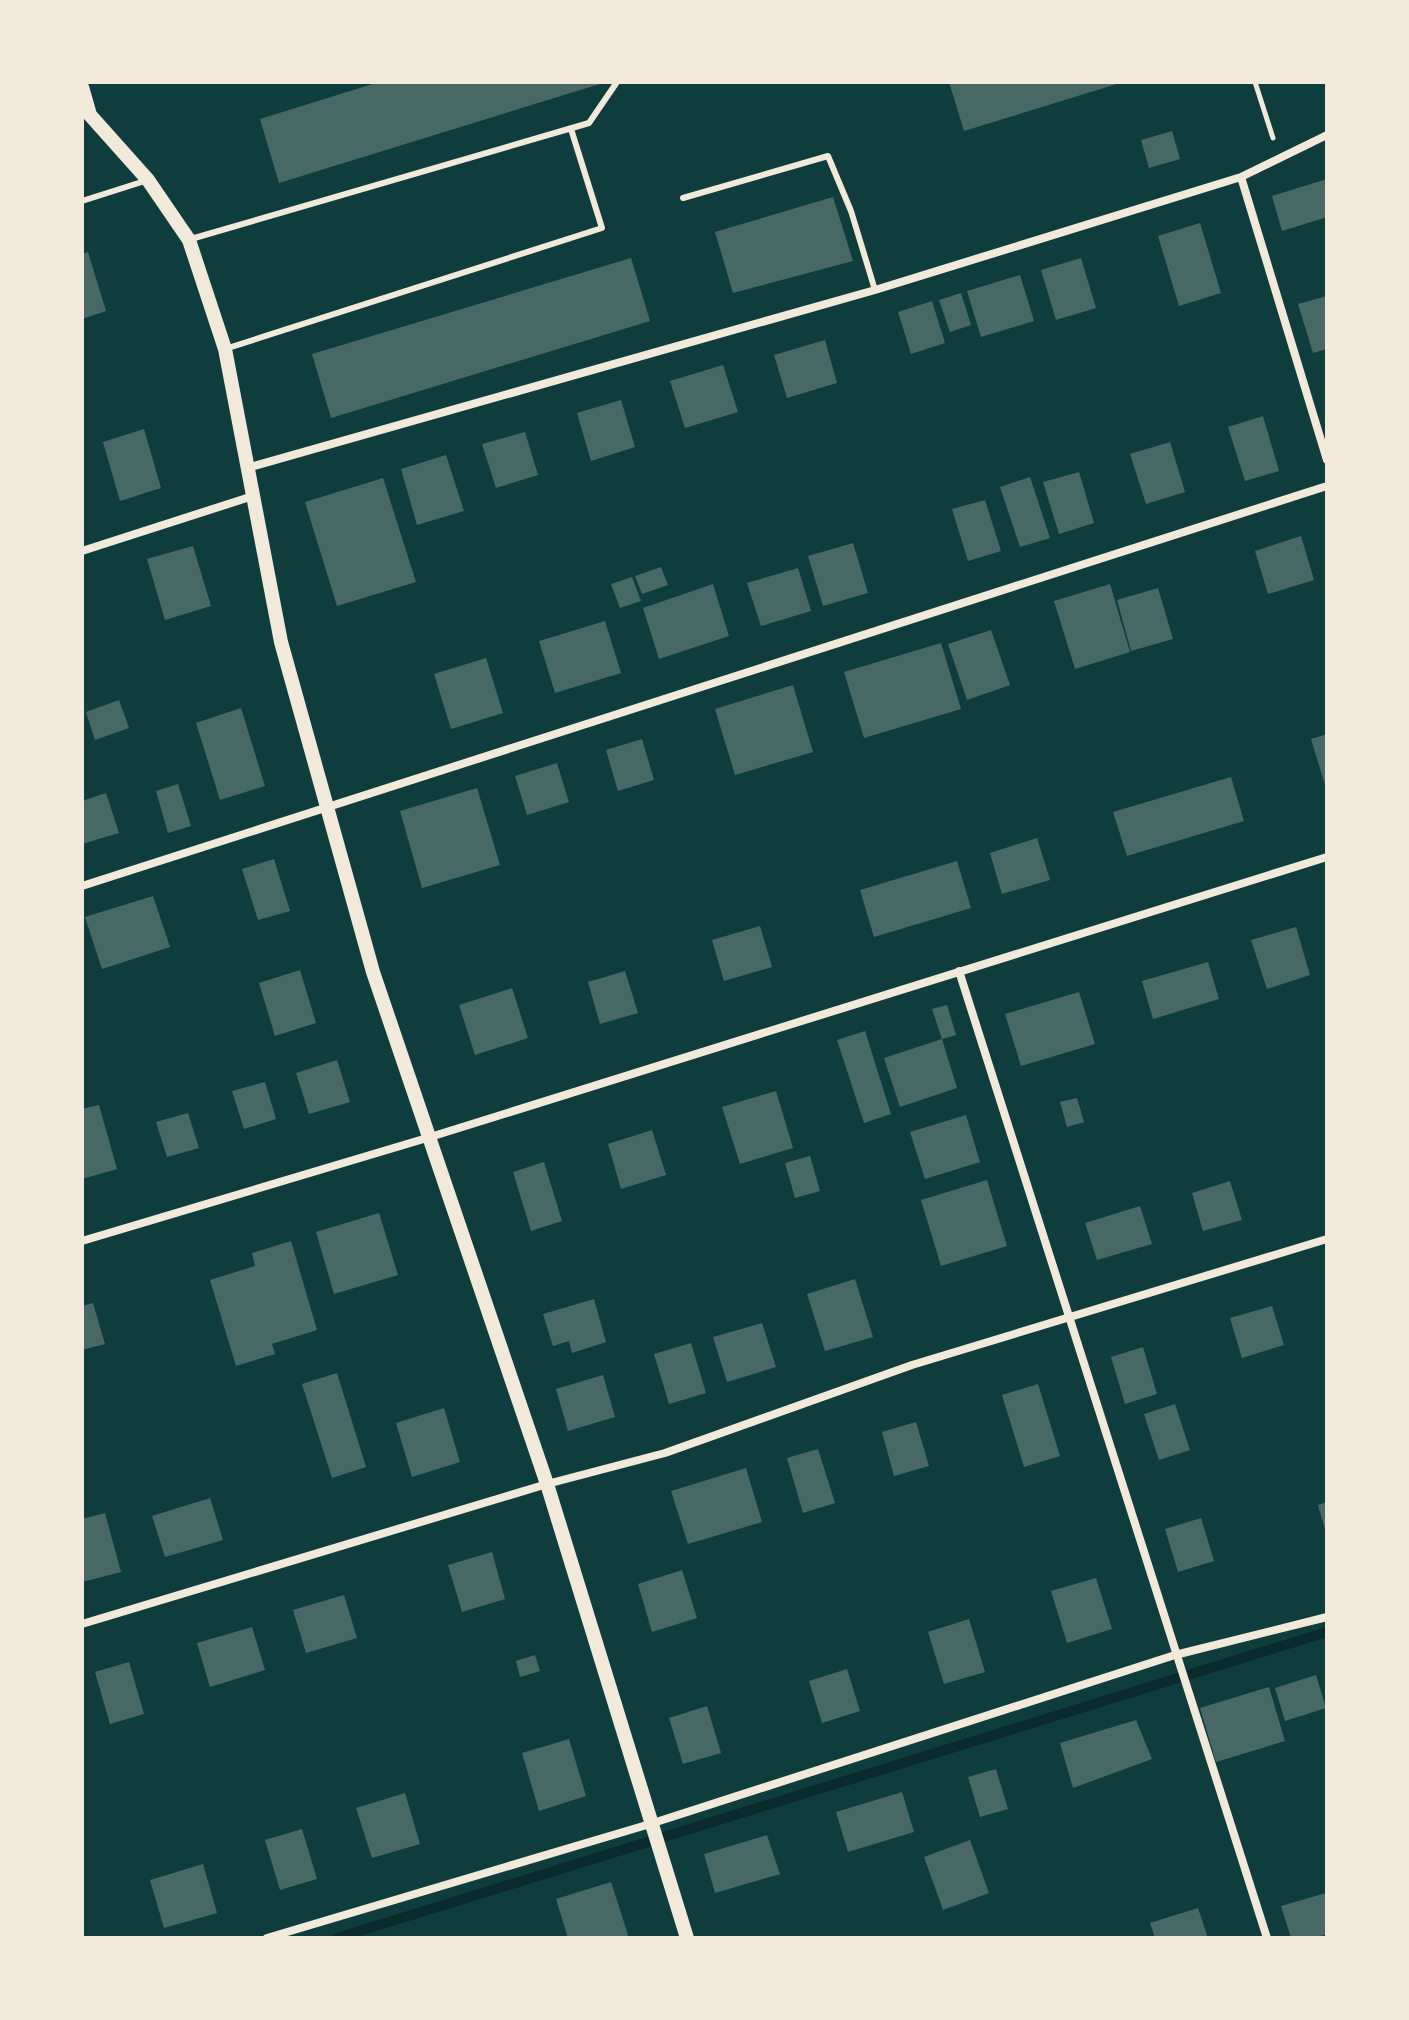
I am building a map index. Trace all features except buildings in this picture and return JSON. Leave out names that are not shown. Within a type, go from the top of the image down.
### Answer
[{"type":"street","points":[[82,87],[90,115],[148,180],[189,240],[225,349],[281,642],[373,972],[547,1484],[687,1938]]},
{"type":"street","points":[[247,468],[875,290],[1241,177],[1327,135]]},
{"type":"street","points":[[1241,177],[1327,460]]},
{"type":"street","points":[[82,886],[1327,486]]},
{"type":"street","points":[[82,551],[253,496]]},
{"type":"street","points":[[82,1241],[427,1138],[1327,857]]},
{"type":"street","points":[[959,971],[1267,1938]]},
{"type":"street","points":[[82,1624],[547,1484],[665,1453],[912,1365],[1327,1239]]},
{"type":"street","points":[[267,1938],[650,1824],[1175,1655],[1327,1617]]},
{"type":"lane","points":[[189,240],[589,123],[617,82]]},
{"type":"lane","points":[[225,349],[602,228],[571,129]]},
{"type":"lane","points":[[683,198],[828,156],[851,211],[875,290]]},
{"type":"lane","points":[[82,201],[148,180]]},
{"type":"path","points":[[1255,82],[1280,158]]},
{"type":"waterway","points":[[337,1938],[1327,1632]]}]
